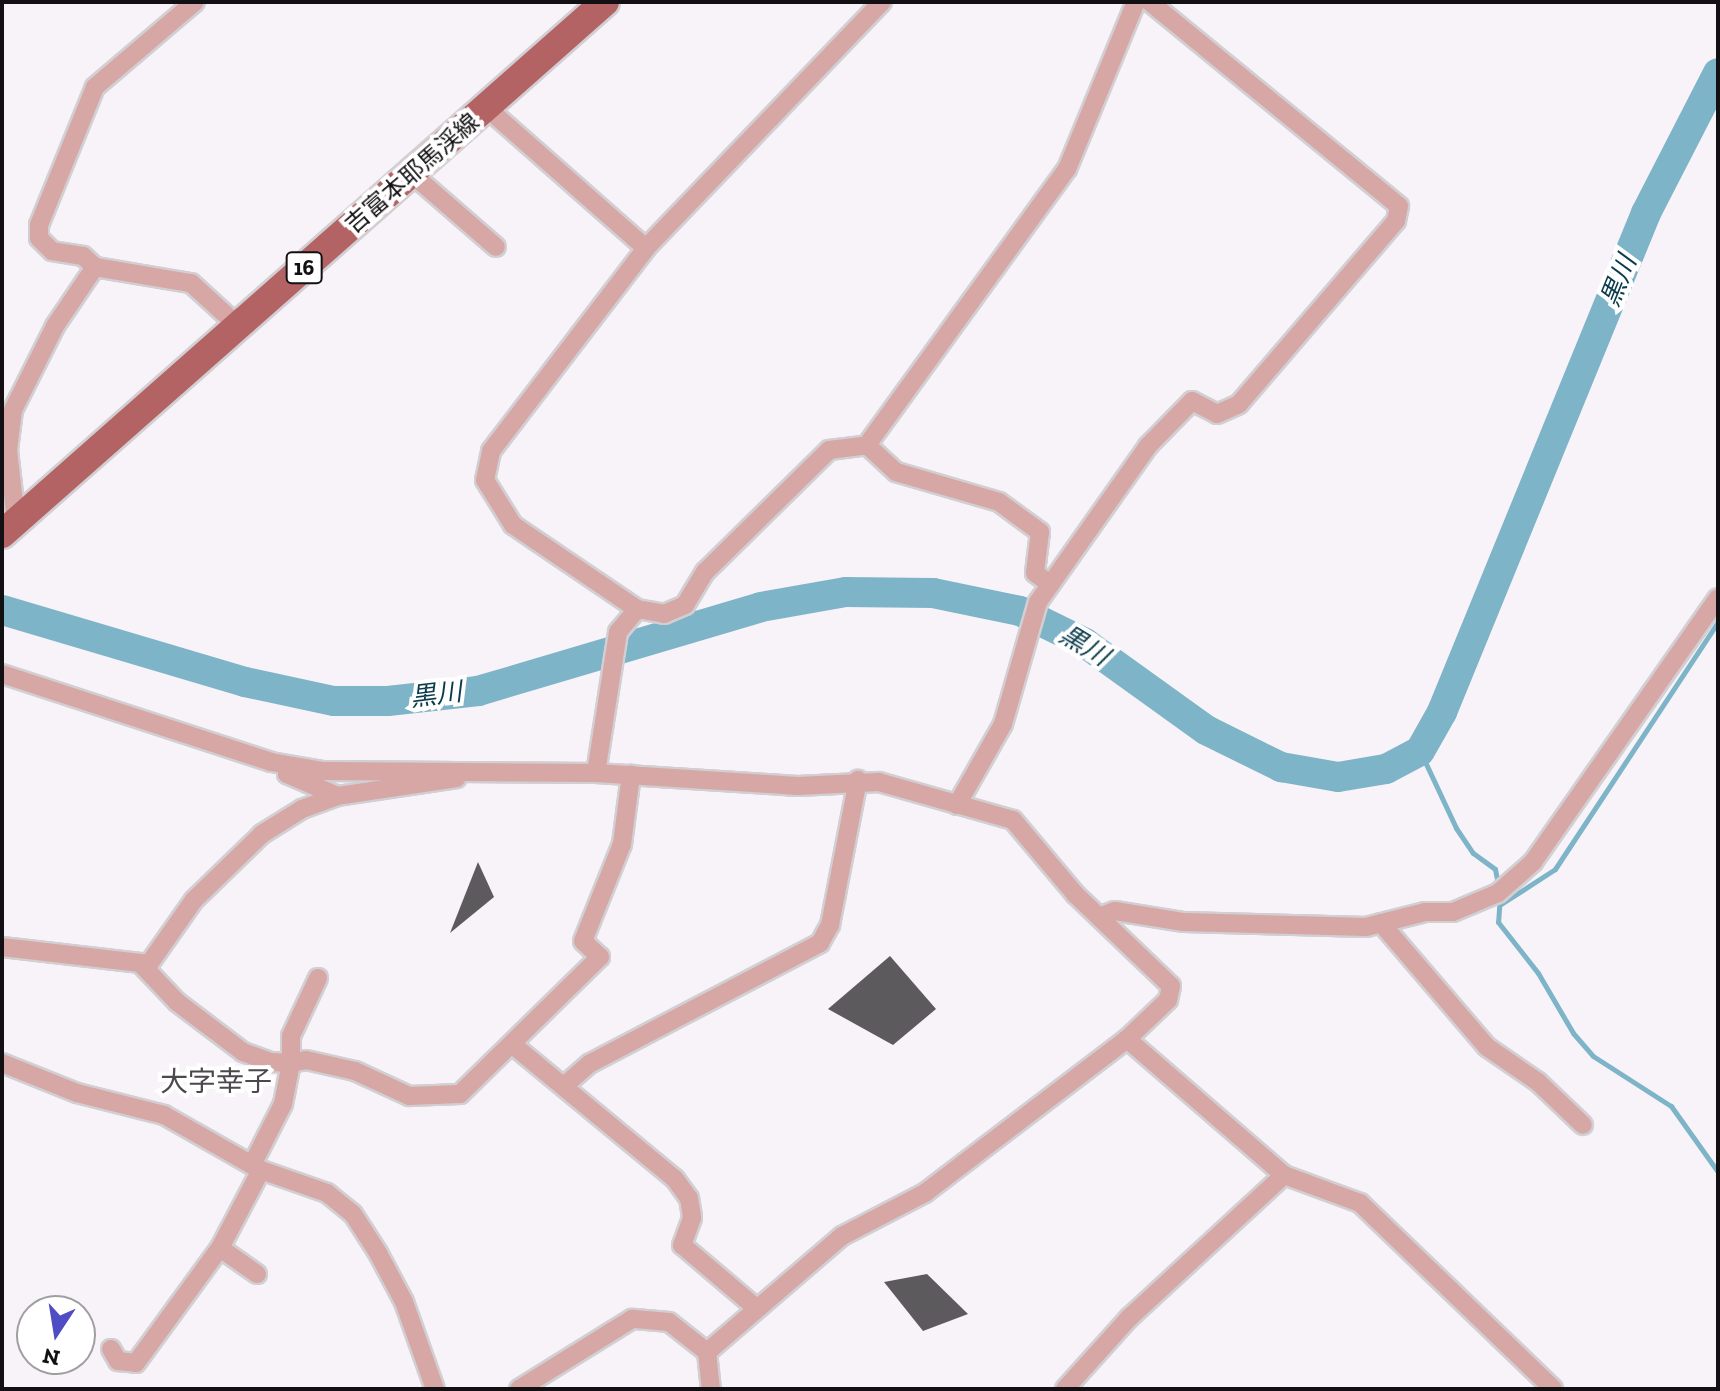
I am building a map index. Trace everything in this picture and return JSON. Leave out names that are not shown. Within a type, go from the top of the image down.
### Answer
[{"type":"main road","name":"吉富本耶馬渓線","points":[[9,528],[605,2]]},
{"type":"street","points":[[195,2],[95,87],[39,225],[39,238],[52,251],[83,256],[95,267],[191,283],[238,326]]},
{"type":"street","points":[[882,2],[646,248],[491,451],[485,468],[489,492],[513,525],[637,609],[664,614],[685,605],[705,572],[829,450],[867,445],[1067,169],[1136,2]]},
{"type":"street","points":[[957,805],[1003,724],[1038,602],[1148,446],[1192,401],[1217,414],[1239,404],[1357,272],[1396,221],[1399,206],[1150,2]]},
{"type":"street","points":[[487,108],[646,248]]},
{"type":"street","points":[[412,174],[496,247]]},
{"type":"street","points":[[9,528],[8,450],[13,410],[55,326],[95,267]]},
{"type":"street","points":[[867,445],[896,472],[999,502],[1040,532],[1035,573],[1050,584]]},
{"type":"street","points":[[1099,917],[1115,911],[1184,922],[1381,923],[1453,912],[1523,876],[1710,628],[1718,598]]},
{"type":"street","points":[[596,773],[600,719],[614,685],[618,632],[637,609]]},
{"type":"street","points":[[2,674],[287,765],[459,773],[596,773],[798,786],[858,780],[1013,820],[1099,917],[1171,986],[1168,1000],[1127,1039],[925,1193],[842,1236],[793,1284],[754,1306],[707,1352]]},
{"type":"street","points":[[287,765],[287,774],[337,796]]},
{"type":"street","points":[[2,947],[149,964],[176,920],[262,834],[337,796],[435,786],[457,780],[459,773]]},
{"type":"street","points":[[140,963],[177,1002],[243,1052],[291,1063],[306,1060],[355,1071],[409,1096],[449,1097],[513,1045],[600,957],[583,941],[622,844],[631,775]]},
{"type":"street","points":[[565,1085],[589,1064],[820,943],[830,925],[858,780]]},
{"type":"street","points":[[1381,923],[1487,1047],[1538,1082],[1583,1125]]},
{"type":"street","points":[[111,1349],[118,1361],[136,1363],[220,1248],[283,1104],[291,1063],[291,1036],[318,978]]},
{"type":"street","points":[[1127,1039],[1284,1175],[1360,1203],[1553,1389]]},
{"type":"street","points":[[513,1045],[675,1179],[689,1198],[692,1218],[682,1245],[754,1306]]},
{"type":"street","points":[[2,1063],[77,1093],[164,1115],[257,1167],[327,1193],[353,1214],[404,1302],[435,1389]]},
{"type":"street","points":[[1065,1389],[1129,1318],[1284,1175]]},
{"type":"street","points":[[220,1248],[257,1274]]},
{"type":"street","points":[[519,1389],[632,1319],[669,1322],[707,1352],[711,1389]]},
{"type":"building","points":[[478,862],[494,897],[450,933]]},
{"type":"building","points":[[890,956],[936,1009],[893,1045],[828,1009]]},
{"type":"building","points":[[927,1274],[968,1314],[923,1331],[884,1282]]},
{"type":"waterway","name":"黒川","points":[[2,610],[245,682],[334,701],[388,701],[478,691],[761,607],[846,592],[933,593],[1020,611],[1085,643],[1206,730],[1281,767],[1338,777],[1386,769],[1420,751],[1442,712],[1646,213],[1718,73]]},
{"type":"waterway","points":[[1501,904],[1555,869],[1718,622]]},
{"type":"waterway","points":[[1420,751],[1456,828],[1473,853],[1495,869],[1498,885]]},
{"type":"waterway","points":[[1500,895],[1498,922],[1538,973],[1573,1033],[1593,1056],[1671,1106],[1718,1172]]},
{"type":"district","name":"大字幸子","points":[[216,1082]]}]
